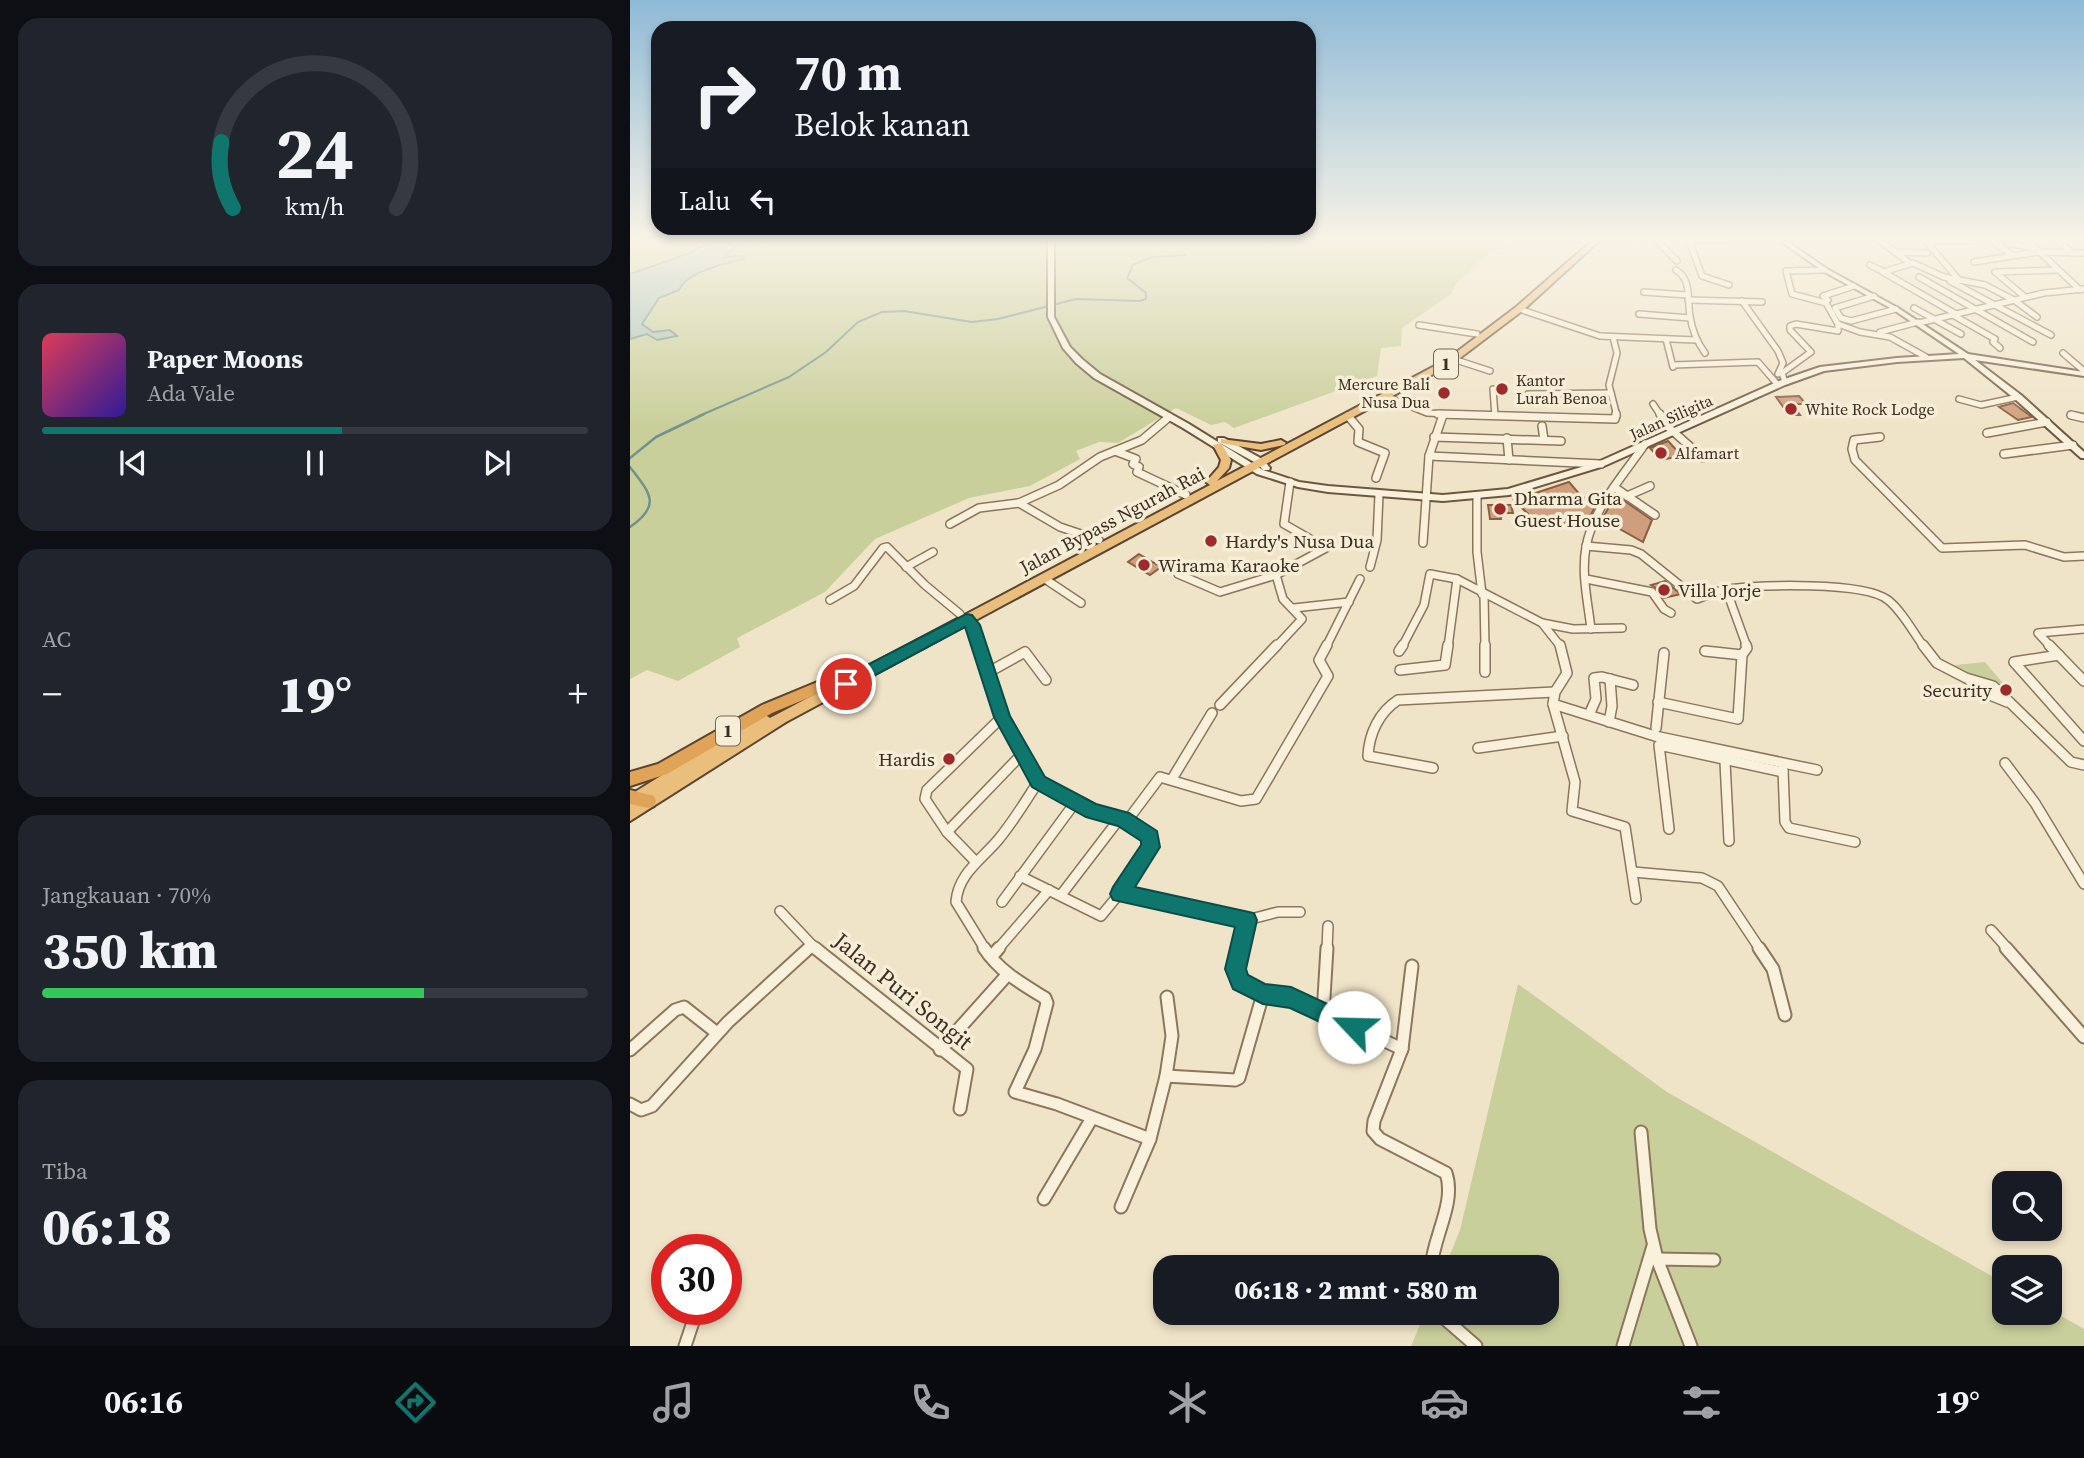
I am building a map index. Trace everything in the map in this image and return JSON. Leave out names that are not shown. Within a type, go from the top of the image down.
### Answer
[{"type":"highway","name":"Jalan Bypass Ngurah Rai","points":[[633,806],[781,718],[1045,579],[1253,462],[1281,443],[1432,364],[1477,334],[1514,303]]},
{"type":"highway","name":"Jalan Bypass Ngurah Rai","points":[[633,806],[700,756],[827,684],[967,619],[1099,540],[1348,416],[1453,359],[1526,303]]},
{"type":"highway","points":[[1211,482],[1224,468],[1226,460],[1221,443],[1261,447],[1281,443]]},
{"type":"highway","name":"1","points":[[632,779],[662,769],[767,709],[827,684]]},
{"type":"main road","name":"Jalan Siligita","points":[[1050,303],[1057,333],[1079,361],[1097,376],[1185,426],[1221,443],[1269,475],[1290,482],[1379,495],[1424,498],[1477,496],[1531,486],[1601,464],[1782,384],[1823,369],[1926,357],[1966,356],[2082,373]]},
{"type":"main road","points":[[1886,303],[1966,356],[2018,397],[2084,456]]},
{"type":"street","points":[[1688,303],[1696,340],[1705,353]]},
{"type":"street","points":[[1743,303],[1778,351],[1783,363],[1778,375],[1782,384]]},
{"type":"street","points":[[1782,384],[1782,373],[1811,352],[1790,330],[1790,326],[1796,324],[1838,331],[1838,324],[1826,303]]},
{"type":"street","points":[[1830,303],[1841,318],[1848,321],[1896,309]]},
{"type":"street","points":[[1835,308],[1852,303]]},
{"type":"street","points":[[1936,303],[1995,339],[1993,342],[2000,348]]},
{"type":"street","points":[[1965,303],[2033,342]]},
{"type":"street","points":[[1880,332],[2000,303]]},
{"type":"street","points":[[2018,303],[2037,317]]},
{"type":"street","points":[[1994,304],[2051,335]]},
{"type":"street","points":[[1914,308],[1961,334]]},
{"type":"street","points":[[1519,309],[1591,334],[1696,340]]},
{"type":"street","points":[[1639,314],[1690,318]]},
{"type":"street","points":[[1838,324],[1860,332],[1890,337],[1926,357]]},
{"type":"street","points":[[1419,325],[1477,334]]},
{"type":"street","points":[[1385,396],[1427,412],[1443,415],[1615,419],[1617,417],[1609,385],[1617,353],[1613,337]]},
{"type":"street","points":[[1666,339],[1673,366],[1758,362],[1782,384]]},
{"type":"street","points":[[2063,353],[2082,373],[2084,380]]},
{"type":"street","points":[[1453,359],[1490,370]]},
{"type":"street","points":[[1493,389],[1495,416]]},
{"type":"street","points":[[1528,394],[1611,393]]},
{"type":"street","points":[[1959,399],[1981,405],[2018,397]]},
{"type":"street","points":[[1653,404],[1667,425],[1703,458]]},
{"type":"street","points":[[950,524],[986,505],[1019,503],[1059,485],[1100,457],[1142,440],[1163,413]]},
{"type":"street","points":[[1423,543],[1429,456],[1443,415]]},
{"type":"street","points":[[2071,415],[2084,418]]},
{"type":"street","points":[[1348,416],[1359,429],[1358,442],[1385,453],[1376,478]]},
{"type":"street","points":[[1987,433],[2047,422]]},
{"type":"street","points":[[1542,426],[1544,440]]},
{"type":"street","points":[[1434,437],[1561,441]]},
{"type":"street","points":[[1881,437],[1854,440],[1852,449],[1855,460],[1942,548],[2025,545],[2064,557],[2084,556]]},
{"type":"street","points":[[1507,438],[1508,460]]},
{"type":"street","points":[[1591,629],[1586,546],[1614,487],[1645,444]]},
{"type":"street","points":[[2004,454],[2073,445]]},
{"type":"street","points":[[1115,452],[1136,459],[1133,464],[1139,467],[1137,472],[1186,495]]},
{"type":"street","points":[[1429,456],[1601,464]]},
{"type":"street","points":[[1178,574],[1218,592],[1276,575],[1326,548],[1284,524],[1290,482]]},
{"type":"street","points":[[1627,496],[1650,486]]},
{"type":"street","points":[[1614,487],[1655,515]]},
{"type":"street","points":[[1370,567],[1377,540],[1379,495]]},
{"type":"street","points":[[1477,496],[1477,552],[1483,594],[1485,672]]},
{"type":"street","points":[[1019,503],[1060,527],[1099,540]]},
{"type":"street","points":[[1586,546],[1631,550],[1640,554],[1688,594],[1698,599],[1726,589],[1780,586],[1879,594],[1888,600],[1937,663],[2009,704],[2071,762],[2084,765]]},
{"type":"street","points":[[830,600],[854,586],[885,547],[889,548],[906,567],[967,619],[1002,717],[1038,782],[1074,804],[1123,820],[1150,837],[1151,844],[1120,894],[1101,916],[1020,876]]},
{"type":"street","points":[[906,567],[933,552]]},
{"type":"street","points":[[1399,651],[1422,611],[1429,592],[1430,574],[1457,579],[1542,623],[1591,629],[1622,628]]},
{"type":"street","points":[[1220,705],[1300,622],[1302,616],[1283,598],[1276,575]]},
{"type":"street","points":[[1045,579],[1081,603]]},
{"type":"street","points":[[1061,895],[1157,779],[1172,779],[1241,801],[1253,802],[1328,676],[1319,660],[1360,579]]},
{"type":"street","points":[[1400,670],[1445,665],[1457,579]]},
{"type":"street","points":[[1586,579],[1652,592],[1664,609],[1671,613]]},
{"type":"street","points":[[1658,702],[1730,719],[1739,716],[1742,656],[1746,644],[1726,589]]},
{"type":"street","points":[[1294,608],[1349,602]]},
{"type":"street","points":[[1542,623],[1557,639],[1566,663],[1564,682],[1556,692],[1553,704],[1575,782],[1572,811],[1625,827],[1636,899]]},
{"type":"street","points":[[2084,629],[2038,634],[2084,681]]},
{"type":"street","points":[[1705,651],[1742,656]]},
{"type":"street","points":[[987,673],[1025,652],[1046,680]]},
{"type":"street","points":[[1656,728],[1664,653]]},
{"type":"street","points":[[2059,655],[2014,662],[2084,741]]},
{"type":"street","points":[[1589,715],[1596,699],[1594,678],[1633,685]]},
{"type":"street","points":[[1609,722],[1612,706],[1611,679]]},
{"type":"street","points":[[1433,768],[1368,755],[1376,726],[1393,702],[1556,692]]},
{"type":"street","points":[[1553,704],[1680,742],[1783,768]]},
{"type":"street","points":[[1172,779],[1212,713]]},
{"type":"street","points":[[976,862],[947,832],[925,799],[927,790],[1002,717]]},
{"type":"street","points":[[1478,748],[1563,736]]},
{"type":"street","points":[[1668,829],[1659,745],[1725,762],[1817,770]]},
{"type":"street","points":[[947,832],[1023,753]]},
{"type":"street","points":[[1725,762],[1729,841]]},
{"type":"street","points":[[2005,763],[2035,803],[2084,884]]},
{"type":"street","points":[[1783,768],[1786,822],[1789,828],[1854,842]]},
{"type":"street","points":[[1038,782],[995,843],[976,862],[957,890],[956,902],[992,956],[992,960],[1045,998],[1047,1003],[1035,1049],[1015,1092],[1150,1139]]},
{"type":"street","points":[[1002,902],[1074,804]]},
{"type":"street","points":[[1633,872],[1702,878],[1718,886],[1773,969],[1785,1015]]},
{"type":"street","points":[[992,956],[1049,890]]},
{"type":"street","points":[[1120,894],[1247,920],[1278,912],[1300,912]]},
{"type":"street","points":[[780,911],[812,945]]},
{"type":"street","points":[[1247,920],[1235,969],[1240,982],[1263,994],[1291,997],[1402,1049]]},
{"type":"street","points":[[1323,1014],[1328,926]]},
{"type":"street","points":[[1991,930],[2084,1037]]},
{"type":"street","name":"Jalan Puri Songit","points":[[630,1104],[641,1110],[652,1106],[717,1033],[812,945],[967,1069],[960,1110]]},
{"type":"street","points":[[1412,966],[1402,1049],[1374,1121],[1373,1131],[1380,1139],[1447,1173],[1451,1193],[1434,1240],[1432,1255]]},
{"type":"street","points":[[940,1050],[1008,974]]},
{"type":"street","points":[[1166,1076],[1235,1080],[1239,1078],[1263,994]]},
{"type":"street","points":[[1121,1208],[1150,1139],[1166,1076],[1172,1036],[1167,997]]},
{"type":"street","points":[[630,1050],[675,1010],[684,1007],[717,1033]]},
{"type":"street","points":[[1044,1199],[1092,1118]]},
{"type":"street","points":[[1641,1132],[1655,1252],[1691,1346]]},
{"type":"street","points":[[1655,1252],[1714,1260]]},
{"type":"street","points":[[1623,1346],[1655,1252]]},
{"type":"street","points":[[685,1346],[692,1325]]},
{"type":"street","points":[[1452,1325],[1476,1346]]},
{"type":"green space","points":[[656,303],[1438,303],[1402,328],[1401,346],[1381,348],[1377,376],[1234,428],[1225,422],[1211,425],[1176,408],[1118,443],[1099,442],[1076,451],[1080,459],[1030,486],[969,498],[875,539],[825,592],[737,638],[740,647],[678,681],[647,670],[630,679],[630,339],[670,330],[653,332],[642,324]]},
{"type":"green space","points":[[1985,662],[2006,687],[1946,666]]},
{"type":"green space","points":[[1518,984],[1667,1092],[1992,1276],[1992,1325],[2062,1325],[2062,1316],[2084,1329],[2084,1346],[1411,1346],[1420,1325],[1559,1325],[1559,1255],[1450,1255],[1460,1230]]},
{"type":"water","points":[[630,303],[656,303],[642,324],[653,332],[670,330],[677,336],[657,340],[647,334],[630,339]]},
{"type":"building","name":"White Rock Lodge","points":[[1799,396],[1806,404],[1792,404],[1800,415],[1789,415],[1776,397]]},
{"type":"building","points":[[2013,403],[2032,417],[2018,420],[1999,407]]},
{"type":"building","points":[[1668,441],[1682,456],[1660,460],[1650,448]]},
{"type":"building","points":[[1569,482],[1581,496],[1596,504],[1585,528],[1530,516],[1514,500]]},
{"type":"building","points":[[1616,495],[1652,520],[1643,542],[1602,519]]},
{"type":"building","name":"Dharma Gita Guest House","points":[[1488,505],[1511,505],[1513,513],[1500,513],[1501,519],[1490,519]]},
{"type":"building","name":"Wirama Karaoke","points":[[1139,554],[1161,567],[1150,575],[1128,562]]},
{"type":"building","name":"Villa Jorje","points":[[1665,581],[1681,594],[1664,598],[1651,585]]},
{"type":"waterway","points":[[699,416],[789,377],[826,352],[858,322],[882,312],[904,311],[972,322],[998,319],[1061,303]]},
{"type":"waterway","points":[[630,458],[656,437],[704,414]]},
{"type":"waterway","points":[[630,467],[650,499],[646,512],[630,527]]},
{"type":"place","name":"Kantor Lurah Benoa","points":[[1502,389]]},
{"type":"place","name":"Mercure Bali Nusa Dua","points":[[1444,393]]},
{"type":"place","name":"White Rock Lodge","points":[[1791,409]]},
{"type":"place","name":"Alfamart","points":[[1661,453]]},
{"type":"place","name":"Dharma Gita Guest House","points":[[1500,509]]},
{"type":"place","name":"Hardy's Nusa Dua","points":[[1211,541]]},
{"type":"place","name":"Wirama Karaoke","points":[[1144,565]]},
{"type":"place","name":"Villa Jorje","points":[[1664,590]]},
{"type":"place","name":"Security","points":[[2006,690]]},
{"type":"place","name":"Hardis","points":[[949,759]]},
{"type":"route","points":[[846,684],[966,619],[972,625],[1002,717],[1038,782],[1092,812],[1123,819],[1150,837],[1150,847],[1120,894],[1161,900],[1247,920],[1235,969],[1240,982],[1263,994],[1291,997],[1354,1027]]}]
